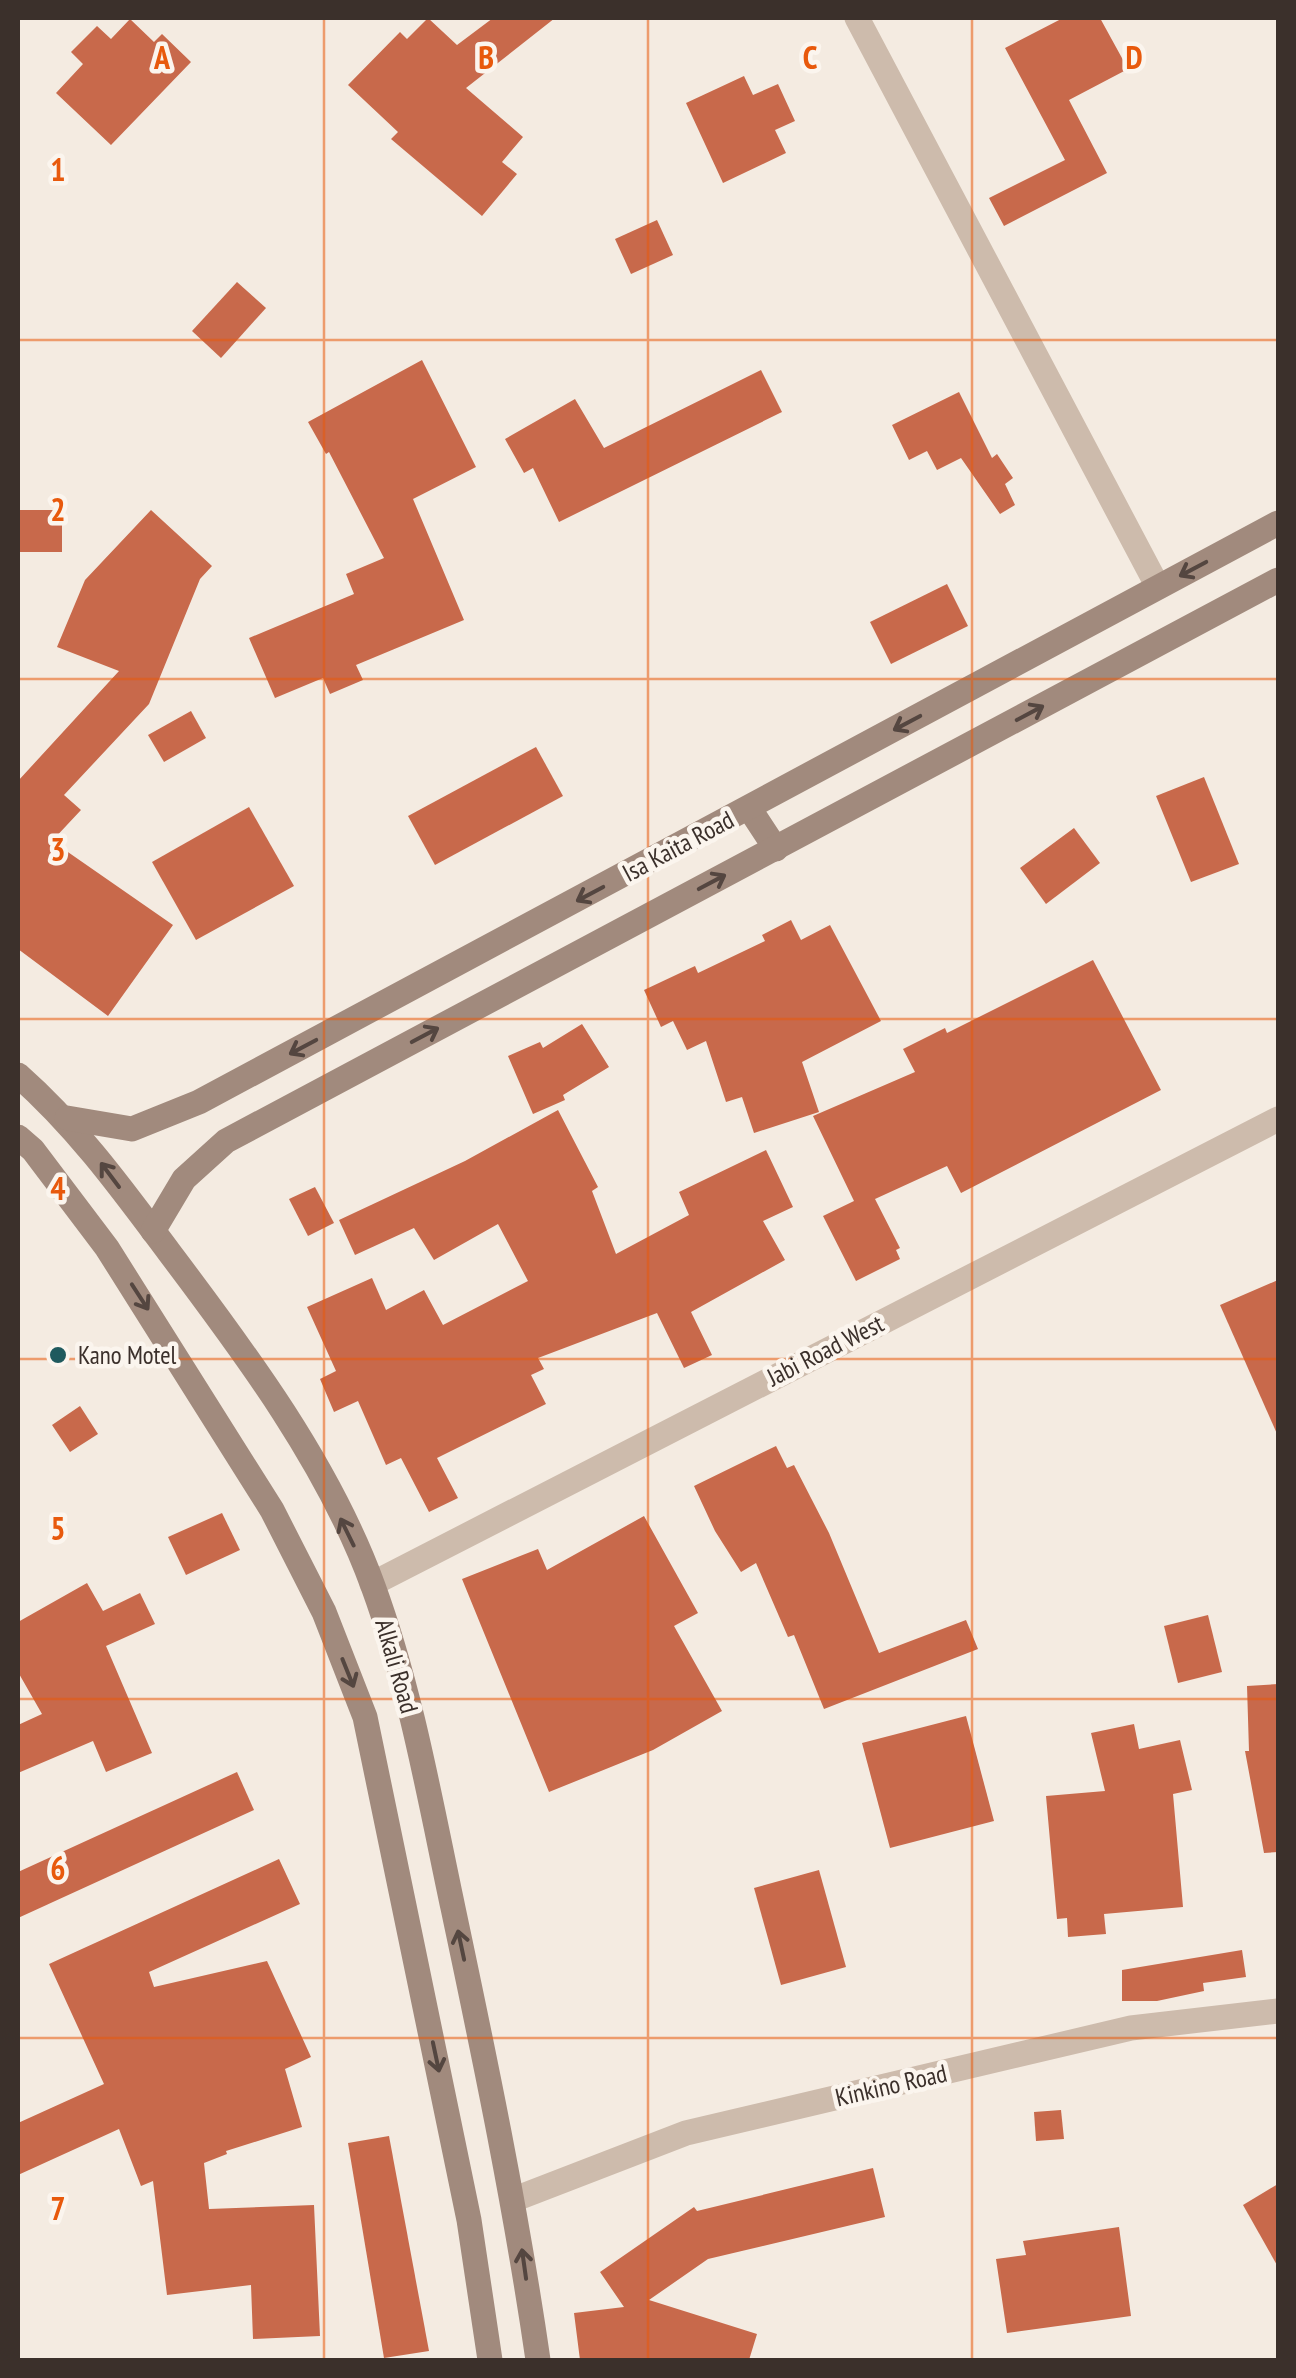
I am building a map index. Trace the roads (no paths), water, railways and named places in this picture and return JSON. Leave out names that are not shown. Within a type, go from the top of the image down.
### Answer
[{"type":"main road","name":"Isa Kaita Road","points":[[67,1118],[132,1129],[199,1102],[1278,522]]},
{"type":"main road","name":"Isa Kaita Road","points":[[153,1230],[184,1179],[226,1141],[1278,580]]},
{"type":"main road","points":[[749,808],[776,849]]},
{"type":"main road","name":"Alkali Road","points":[[18,1076],[67,1118],[250,1360],[324,1485],[372,1584],[410,1705],[515,2199],[538,2360]]},
{"type":"main road","name":"Alkali Road","points":[[18,1136],[33,1150],[107,1248],[200,1390],[272,1510],[324,1612],[358,1700],[469,2220],[490,2360]]},
{"type":"street","points":[[857,18],[1158,587]]},
{"type":"street","name":"Jabi Road West","points":[[372,1584],[1278,1119]]},
{"type":"street","name":"Kinkino Road","points":[[515,2199],[686,2133],[1130,2028],[1278,2012]]},
{"type":"place","name":"Kano Motel","points":[[58,1355]]}]
